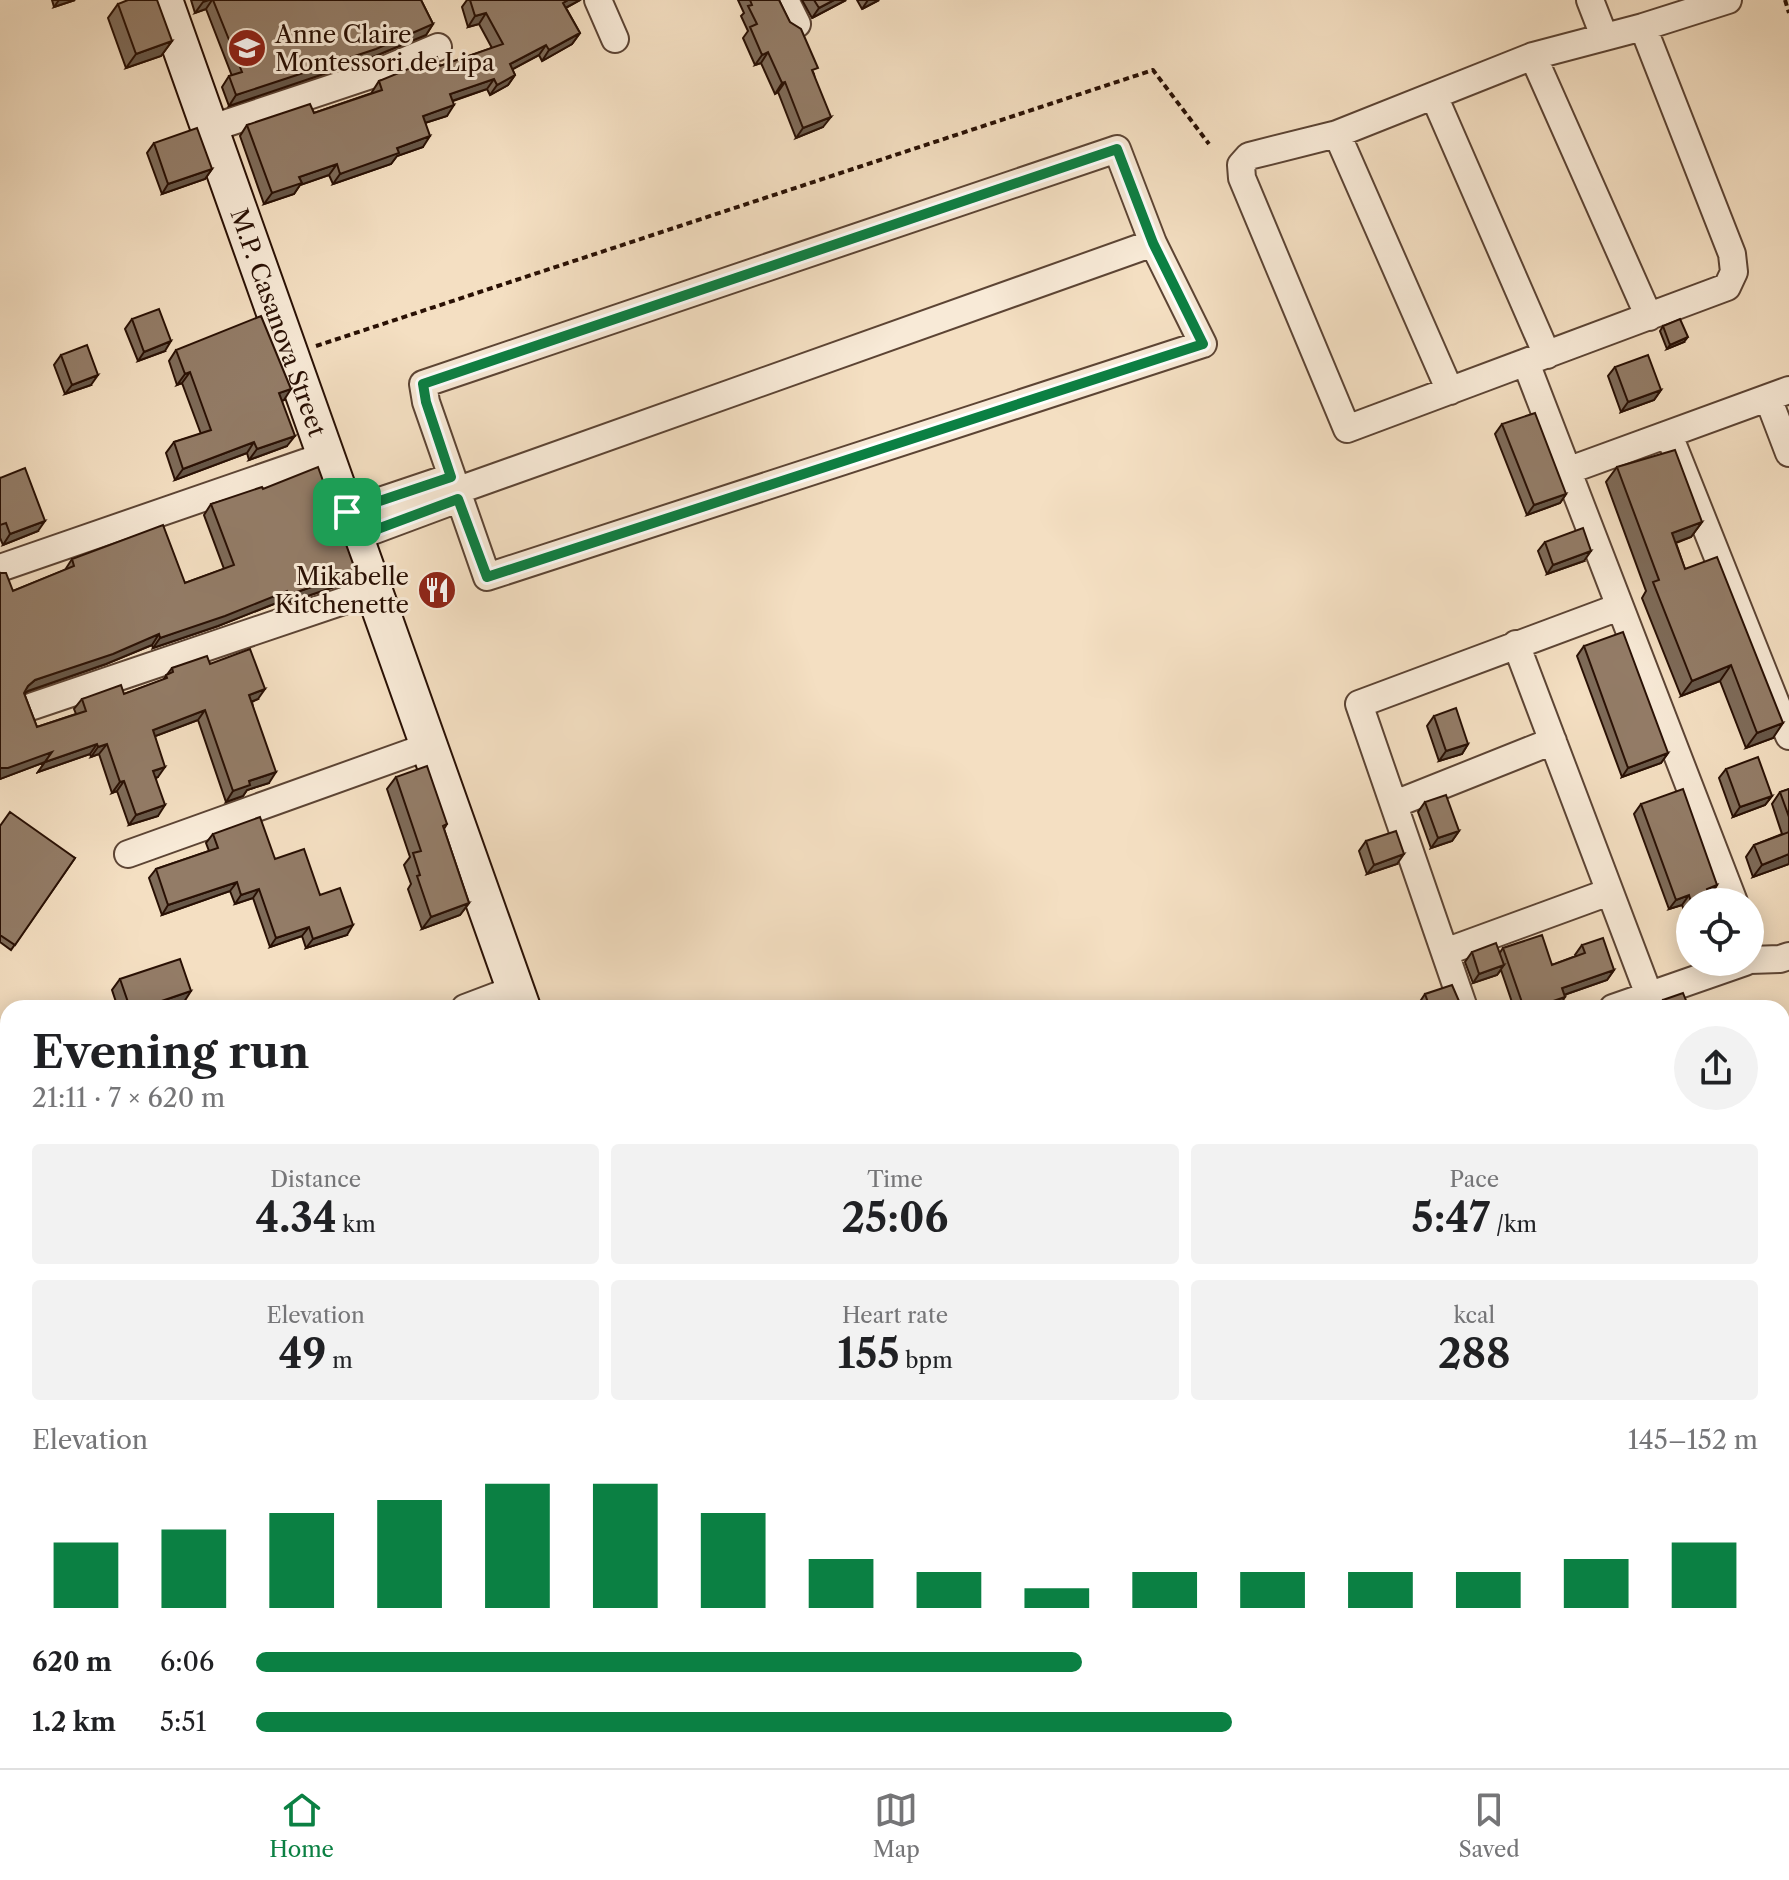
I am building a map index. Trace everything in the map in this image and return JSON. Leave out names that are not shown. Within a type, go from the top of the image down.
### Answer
[{"type":"street","name":"M.P. Casanova Street","points":[[164,0],[376,590],[518,999]]},
{"type":"street","points":[[598,0],[615,39]]},
{"type":"street","points":[[785,0],[797,24]]},
{"type":"street","points":[[1590,0],[1604,36]]},
{"type":"street","points":[[1643,27],[1732,254],[1734,272],[1727,287],[1347,429],[1242,178],[1241,165],[1249,156],[1337,134],[1533,56],[1643,27],[1728,0]]},
{"type":"street","points":[[209,129],[374,74],[438,47]]},
{"type":"street","points":[[1533,56],[1649,317]]},
{"type":"street","points":[[1434,96],[1537,359],[1567,471],[1729,888]]},
{"type":"street","points":[[1337,134],[1450,391]]},
{"type":"street","points":[[1117,149],[1153,243],[1203,344],[487,577],[455,489],[423,384],[1117,149]]},
{"type":"street","points":[[352,524],[1153,243]]},
{"type":"street","points":[[1567,471],[1778,394],[1789,453]]},
{"type":"street","points":[[1669,435],[1789,736]]},
{"type":"street","points":[[0,568],[327,455]]},
{"type":"street","points":[[33,706],[376,590]]},
{"type":"street","points":[[1461,1000],[1359,704],[1619,607]]},
{"type":"street","points":[[1516,644],[1649,995]]},
{"type":"street","points":[[1395,804],[1553,741]]},
{"type":"street","points":[[128,854],[429,746]]},
{"type":"street","points":[[1445,952],[1609,892]]},
{"type":"street","points":[[1764,957],[1780,959],[1789,956]]},
{"type":"street","points":[[1635,1000],[1698,976]]},
{"type":"path","points":[[1785,0],[1789,13]]},
{"type":"path","points":[[290,355],[1153,70],[1209,144]]},
{"type":"building","points":[[128,0],[157,0],[172,41],[136,54],[118,4]]},
{"type":"building","points":[[213,0],[421,0],[433,24],[376,49],[236,95],[229,76],[242,72]]},
{"type":"building","points":[[470,0],[568,0],[563,3],[580,33],[549,50],[546,45],[510,64],[515,75],[497,85],[494,79],[450,94],[454,105],[423,116],[430,136],[397,148],[399,153],[340,174],[337,164],[299,177],[302,183],[272,193],[247,125],[310,104],[314,113],[382,90],[379,81],[437,57],[440,66],[503,44],[486,13],[475,16]]},
{"type":"building","points":[[750,0],[779,0],[790,22],[801,29],[818,68],[812,70],[831,117],[803,128],[785,82],[782,83],[768,52],[762,55],[750,27],[757,24],[748,6],[752,5]]},
{"type":"building","points":[[814,0],[834,0],[819,8]]},
{"type":"building","points":[[197,128],[212,169],[168,184],[154,143]]},
{"type":"building","points":[[159,309],[171,341],[144,352],[132,319]]},
{"type":"building","points":[[261,316],[291,389],[279,393],[295,436],[257,449],[254,442],[183,469],[174,442],[211,430],[190,372],[185,374],[176,350]]},
{"type":"building","points":[[1680,319],[1688,337],[1670,345],[1663,326]]},
{"type":"building","points":[[87,345],[98,375],[72,385],[61,355]]},
{"type":"building","points":[[1648,355],[1661,390],[1628,402],[1615,367]]},
{"type":"building","points":[[1535,413],[1566,494],[1534,505],[1502,424]]},
{"type":"building","points":[[1675,450],[1702,522],[1672,533],[1685,569],[1717,557],[1783,723],[1757,733],[1731,665],[1692,681],[1653,582],[1659,580],[1617,467]]},
{"type":"building","points":[[318,467],[356,572],[288,595],[287,591],[160,638],[159,634],[113,654],[35,680],[24,693],[37,727],[86,711],[82,699],[121,685],[124,694],[167,678],[166,675],[173,672],[172,668],[207,656],[210,664],[250,649],[265,689],[249,695],[276,772],[249,781],[250,785],[233,791],[205,710],[153,730],[165,767],[153,771],[165,805],[136,815],[107,744],[98,747],[97,744],[45,762],[52,752],[0,768],[0,573],[6,573],[13,591],[74,566],[72,559],[163,525],[185,583],[234,565],[211,504],[263,489]]},
{"type":"building","points":[[25,468],[45,521],[10,534],[6,523],[0,525],[0,478]]},
{"type":"building","points":[[1583,528],[1591,551],[1553,565],[1545,542]]},
{"type":"building","points":[[1623,632],[1668,753],[1628,768],[1584,646]]},
{"type":"building","points":[[1456,708],[1468,744],[1446,751],[1434,716]]},
{"type":"building","points":[[1758,757],[1772,796],[1740,807],[1726,769]]},
{"type":"building","points":[[427,766],[469,903],[431,917],[413,853],[421,851],[396,777]]},
{"type":"building","points":[[1683,789],[1717,885],[1710,888],[1676,888],[1676,900],[1641,804]]},
{"type":"building","points":[[1789,789],[1789,817],[1780,792]]},
{"type":"building","points":[[1446,795],[1459,831],[1438,838],[1425,802]]},
{"type":"building","points":[[10,812],[75,858],[15,945],[0,935],[0,826]]},
{"type":"building","points":[[260,817],[275,859],[304,849],[320,895],[340,888],[353,925],[313,939],[309,927],[276,938],[259,889],[241,895],[237,882],[168,905],[156,869],[218,848],[213,834]]},
{"type":"building","points":[[1396,831],[1404,854],[1374,865],[1366,841]]},
{"type":"building","points":[[1789,832],[1789,854],[1762,865],[1754,845]]},
{"type":"building","points":[[1542,935],[1552,965],[1585,953],[1582,945],[1603,938],[1614,970],[1562,988],[1565,997],[1556,1000],[1521,1000],[1503,948]]},
{"type":"building","points":[[1496,943],[1504,965],[1479,974],[1472,952]]},
{"type":"building","points":[[180,959],[191,991],[165,1000],[127,1000],[120,979]]},
{"type":"building","points":[[1452,985],[1459,1000],[1427,1000],[1425,994]]},
{"type":"building","points":[[1683,993],[1686,1000],[1663,1000]]},
{"type":"place","name":"Anne Claire Montessori de Lipa","points":[[247,48]]},
{"type":"place","name":"Mikabelle Kitchenette","points":[[437,590]]},
{"type":"route","points":[[1117,149],[1153,243],[1203,344],[487,577],[458,499],[356,537],[347,512],[451,477],[423,384],[1117,149]]}]
